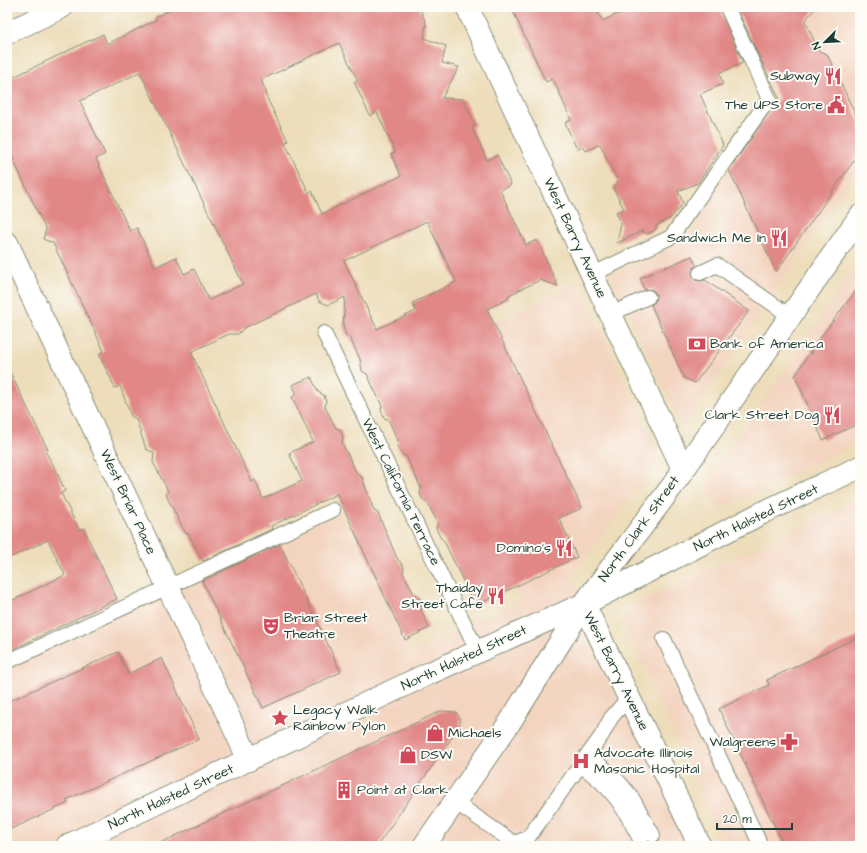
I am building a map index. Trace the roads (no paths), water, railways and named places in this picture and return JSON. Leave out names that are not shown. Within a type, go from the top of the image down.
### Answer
[{"type":"main road","points":[[7,33],[62,7]]},
{"type":"main road","name":"West Barry Avenue","points":[[467,7],[683,469]]},
{"type":"main road","name":"North Clark Street","points":[[424,846],[510,722],[584,604],[683,469],[860,216]]},
{"type":"main road","name":"West Briar Place","points":[[7,243],[249,760]]},
{"type":"main road","name":"North Halsted Street","points":[[67,846],[478,652],[584,604],[762,514],[860,467]]},
{"type":"main road","name":"West Barry Avenue","points":[[584,604],[700,846]]},
{"type":"lane","points":[[592,274],[671,237],[769,99],[727,7]]},
{"type":"lane","points":[[700,273],[717,265],[790,316]]},
{"type":"lane","points":[[611,314],[648,297]]},
{"type":"lane","name":"West California Terrace","points":[[324,333],[478,652]]},
{"type":"lane","points":[[7,662],[333,510]]},
{"type":"lane","points":[[664,639],[761,846]]},
{"type":"lane","points":[[455,802],[514,843],[528,838],[611,718],[629,697]]},
{"type":"lane","points":[[583,760],[614,776],[631,796],[647,838]]},
{"type":"place","name":"Subway","points":[[833,76]]},
{"type":"place","name":"The UPS Store","points":[[836,105]]},
{"type":"place","name":"Sandwich Me In","points":[[779,238]]},
{"type":"place","name":"Bank of America","points":[[697,344]]},
{"type":"place","name":"Clark Street Dog","points":[[832,415]]},
{"type":"place","name":"Domino's","points":[[564,548]]},
{"type":"place","name":"Thaiday Street Cafe","points":[[496,596]]},
{"type":"place","name":"Briar Street Theatre","points":[[271,626]]},
{"type":"place","name":"Legacy Walk Rainbow Pylon","points":[[280,718]]},
{"type":"place","name":"Michaels","points":[[435,733]]},
{"type":"place","name":"Walgreens","points":[[789,742]]},
{"type":"place","name":"DSW","points":[[408,755]]},
{"type":"place","name":"Advocate Illinois Masonic Hospital","points":[[581,761]]},
{"type":"place","name":"Point at Clark","points":[[344,790]]}]
